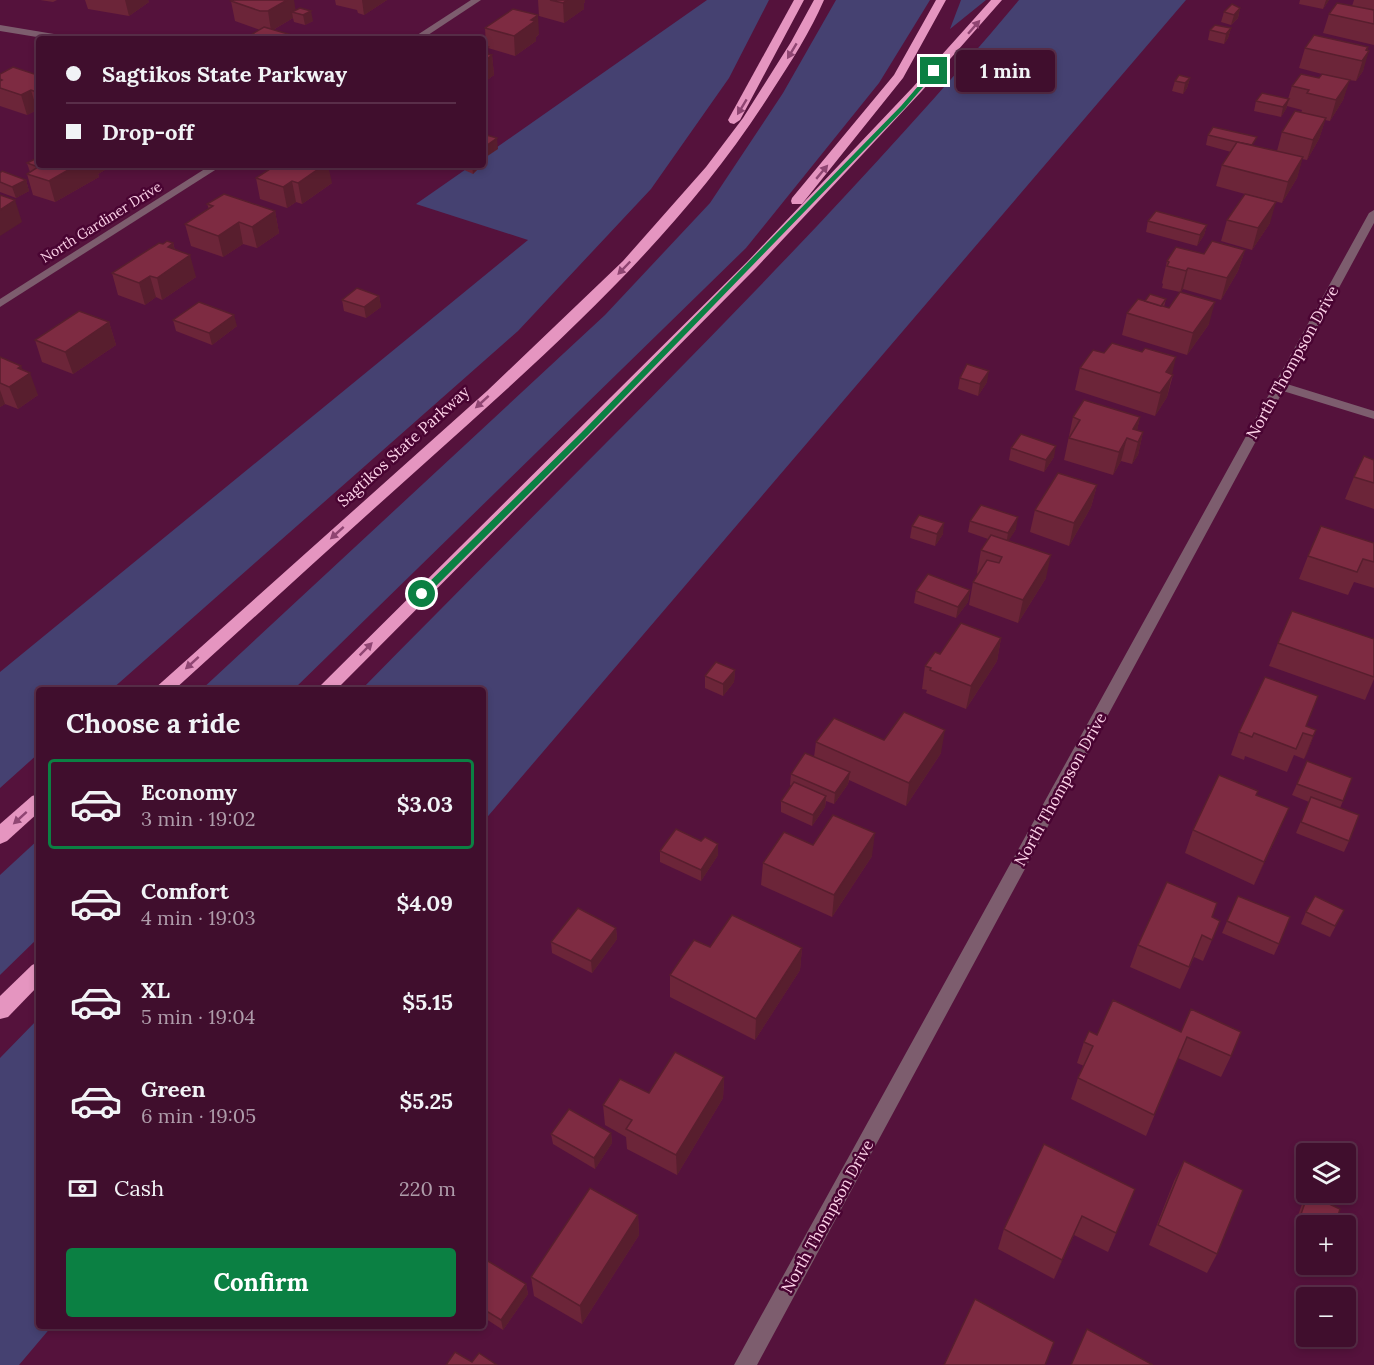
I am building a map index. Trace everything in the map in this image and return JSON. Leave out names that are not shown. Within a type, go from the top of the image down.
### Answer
[{"type":"highway","points":[[664,226],[714,155],[799,0]]},
{"type":"highway","points":[[664,226],[725,154],[769,89],[811,19],[819,0]]},
{"type":"highway","points":[[585,433],[787,213],[848,140],[899,76],[941,0]]},
{"type":"highway","points":[[328,687],[585,433],[903,107],[997,0]]},
{"type":"highway","name":"Sagtikos State Parkway","points":[[165,687],[551,339],[664,226]]},
{"type":"highway","points":[[0,836],[36,804]]},
{"type":"highway","points":[[0,1010],[36,974]]},
{"type":"street","points":[[421,36],[477,0]]},
{"type":"street","points":[[0,28],[48,36]]},
{"type":"street","name":"North Gardiner Drive","points":[[0,304],[213,168]]},
{"type":"street","name":"North Thompson Drive","points":[[745,1365],[1374,213]]},
{"type":"street","points":[[1280,386],[1374,415]]},
{"type":"shaded area","points":[[707,0],[769,0],[729,78],[651,189],[518,331],[114,687],[36,687],[36,756],[0,788],[0,672],[528,240],[416,204],[468,168],[486,168],[486,155]]},
{"type":"shaded area","points":[[836,0],[930,0],[879,83],[746,248],[296,687],[204,687],[605,315],[710,203],[783,93]]},
{"type":"shaded area","points":[[961,0],[986,0],[950,29]]},
{"type":"shaded area","points":[[1019,0],[1186,0],[486,818],[486,687],[364,687],[697,351],[780,265],[941,90]]},
{"type":"shaded area","points":[[36,842],[36,940],[0,975],[0,875]]},
{"type":"shaded area","points":[[36,1021],[36,1329],[49,1329],[19,1365],[0,1365],[0,1058]]},
{"type":"building","points":[[287,0],[268,11],[260,11],[231,1]]},
{"type":"building","points":[[550,0],[567,0],[563,3]]},
{"type":"building","points":[[1337,3],[1374,10],[1374,24],[1329,14]]},
{"type":"building","points":[[1232,4],[1240,8],[1234,15],[1224,12]]},
{"type":"building","points":[[300,8],[311,11],[303,15],[292,12]]},
{"type":"building","points":[[513,9],[538,15],[531,20],[535,21],[514,36],[485,28]]},
{"type":"building","points":[[1215,25],[1231,28],[1226,34],[1210,30]]},
{"type":"building","points":[[264,27],[295,36],[249,36]]},
{"type":"building","points":[[1314,35],[1368,47],[1366,50],[1369,51],[1362,61],[1305,48]]},
{"type":"building","points":[[13,67],[36,75],[36,92],[31,90],[21,95],[0,88],[2,80],[0,74]]},
{"type":"building","points":[[1301,74],[1319,78],[1322,74],[1350,80],[1336,100],[1307,93],[1309,90],[1292,86]]},
{"type":"building","points":[[1179,75],[1190,78],[1185,83],[1175,81]]},
{"type":"building","points":[[1262,93],[1289,99],[1283,107],[1256,101]]},
{"type":"building","points":[[1295,111],[1326,118],[1313,140],[1282,132]]},
{"type":"building","points":[[1213,127],[1257,137],[1252,145],[1208,135]]},
{"type":"building","points":[[486,135],[497,138],[486,146]]},
{"type":"building","points":[[1237,142],[1303,157],[1288,182],[1222,165]]},
{"type":"building","points":[[36,158],[36,166],[27,163]]},
{"type":"building","points":[[36,168],[72,168],[49,181],[27,174]]},
{"type":"building","points":[[271,168],[320,168],[298,183],[292,181],[283,187],[256,178]]},
{"type":"building","points":[[2,171],[26,180],[12,187],[0,182]]},
{"type":"building","points":[[224,194],[275,211],[252,227],[239,222],[218,236],[185,224],[213,206],[207,204]]},
{"type":"building","points":[[1245,194],[1276,202],[1258,228],[1227,220]]},
{"type":"building","points":[[0,195],[15,200],[0,210]]},
{"type":"building","points":[[1156,211],[1207,225],[1200,235],[1148,221]]},
{"type":"building","points":[[167,241],[173,243],[168,247],[190,255],[157,278],[150,276],[139,283],[112,273],[159,243],[163,244]]},
{"type":"building","points":[[1212,241],[1245,250],[1227,278],[1188,268],[1186,271],[1167,266],[1169,262],[1167,261],[1176,247],[1204,254]]},
{"type":"building","points":[[357,288],[379,296],[364,307],[342,300]]},
{"type":"building","points":[[1180,292],[1215,302],[1193,333],[1127,313],[1138,299],[1169,308]]},
{"type":"building","points":[[1150,294],[1166,299],[1161,306],[1145,301]]},
{"type":"building","points":[[199,302],[234,315],[209,333],[173,320]]},
{"type":"building","points":[[79,311],[109,322],[65,352],[35,340]]},
{"type":"building","points":[[1112,343],[1142,352],[1145,348],[1176,357],[1166,372],[1173,375],[1160,393],[1080,368],[1093,350],[1104,353]]},
{"type":"building","points":[[0,357],[21,366],[18,368],[30,373],[9,387],[0,383]]},
{"type":"building","points":[[967,364],[989,371],[980,384],[960,378]]},
{"type":"building","points":[[1084,400],[1140,417],[1133,429],[1143,432],[1138,442],[1127,438],[1119,452],[1069,438],[1080,420],[1073,417]]},
{"type":"building","points":[[1021,434],[1056,446],[1046,460],[1011,448]]},
{"type":"building","points":[[1364,456],[1374,460],[1374,483],[1354,477]]},
{"type":"building","points":[[1058,473],[1097,485],[1074,523],[1035,510]]},
{"type":"building","points":[[981,505],[1018,517],[1008,533],[970,521]]},
{"type":"building","points":[[919,515],[944,523],[937,534],[912,526]]},
{"type":"building","points":[[1321,526],[1374,543],[1374,562],[1363,559],[1357,572],[1308,556]]},
{"type":"building","points":[[991,535],[1051,555],[1023,600],[973,582],[987,560],[999,563],[1002,557],[981,550]]},
{"type":"building","points":[[928,574],[970,590],[958,607],[916,591]]},
{"type":"building","points":[[1292,611],[1374,639],[1374,677],[1278,643]]},
{"type":"building","points":[[961,623],[1001,638],[971,686],[925,666],[935,652],[940,654]]},
{"type":"building","points":[[716,662],[735,670],[723,684],[705,676]]},
{"type":"building","points":[[1265,677],[1318,696],[1306,726],[1316,730],[1313,736],[1303,733],[1296,749],[1254,733],[1252,737],[1239,732]]},
{"type":"building","points":[[904,712],[945,730],[909,783],[816,742],[834,718],[884,740]]},
{"type":"building","points":[[805,753],[850,772],[835,793],[791,774]]},
{"type":"building","points":[[1307,761],[1352,778],[1343,801],[1297,784]]},
{"type":"building","points":[[1219,775],[1258,791],[1256,795],[1289,808],[1264,862],[1193,830]]},
{"type":"building","points":[[794,782],[826,796],[813,815],[781,801]]},
{"type":"building","points":[[1311,797],[1359,815],[1349,841],[1301,822]]},
{"type":"building","points":[[833,815],[875,833],[834,895],[763,863],[784,832],[813,845]]},
{"type":"building","points":[[676,829],[701,841],[705,837],[718,844],[701,870],[660,851]]},
{"type":"building","points":[[1167,882],[1217,903],[1212,917],[1220,921],[1212,940],[1202,935],[1189,967],[1138,945]]},
{"type":"building","points":[[1238,896],[1290,917],[1279,944],[1227,921]]},
{"type":"building","points":[[1315,896],[1344,910],[1335,926],[1306,912]]},
{"type":"building","points":[[578,908],[616,928],[591,961],[551,942]]},
{"type":"building","points":[[732,915],[802,948],[756,1019],[670,975],[694,940],[710,947]]},
{"type":"building","points":[[1113,1000],[1181,1032],[1191,1009],[1241,1032],[1231,1056],[1187,1037],[1154,1115],[1078,1078],[1093,1046],[1084,1042],[1089,1031],[1097,1035]]},
{"type":"building","points":[[675,1052],[724,1077],[676,1155],[626,1129],[632,1120],[603,1105],[620,1079],[649,1093]]},
{"type":"building","points":[[569,1109],[611,1133],[594,1158],[551,1134]]},
{"type":"building","points":[[1044,1144],[1135,1189],[1116,1233],[1082,1216],[1062,1260],[1004,1229]]},
{"type":"building","points":[[1184,1161],[1243,1190],[1217,1254],[1158,1225]]},
{"type":"building","points":[[590,1188],[638,1215],[580,1306],[531,1277]]},
{"type":"building","points":[[1305,1203],[1327,1203],[1340,1209],[1338,1215],[1301,1215]]},
{"type":"building","points":[[486,1260],[526,1284],[501,1320],[486,1311]]},
{"type":"building","points":[[975,1299],[1054,1342],[1045,1365],[944,1365]]},
{"type":"building","points":[[1087,1329],[1153,1365],[1071,1365]]},
{"type":"building","points":[[455,1352],[472,1362],[479,1353],[497,1365],[446,1365]]},
{"type":"route","points":[[422,594],[585,433],[788,226],[903,107],[934,71]]}]
